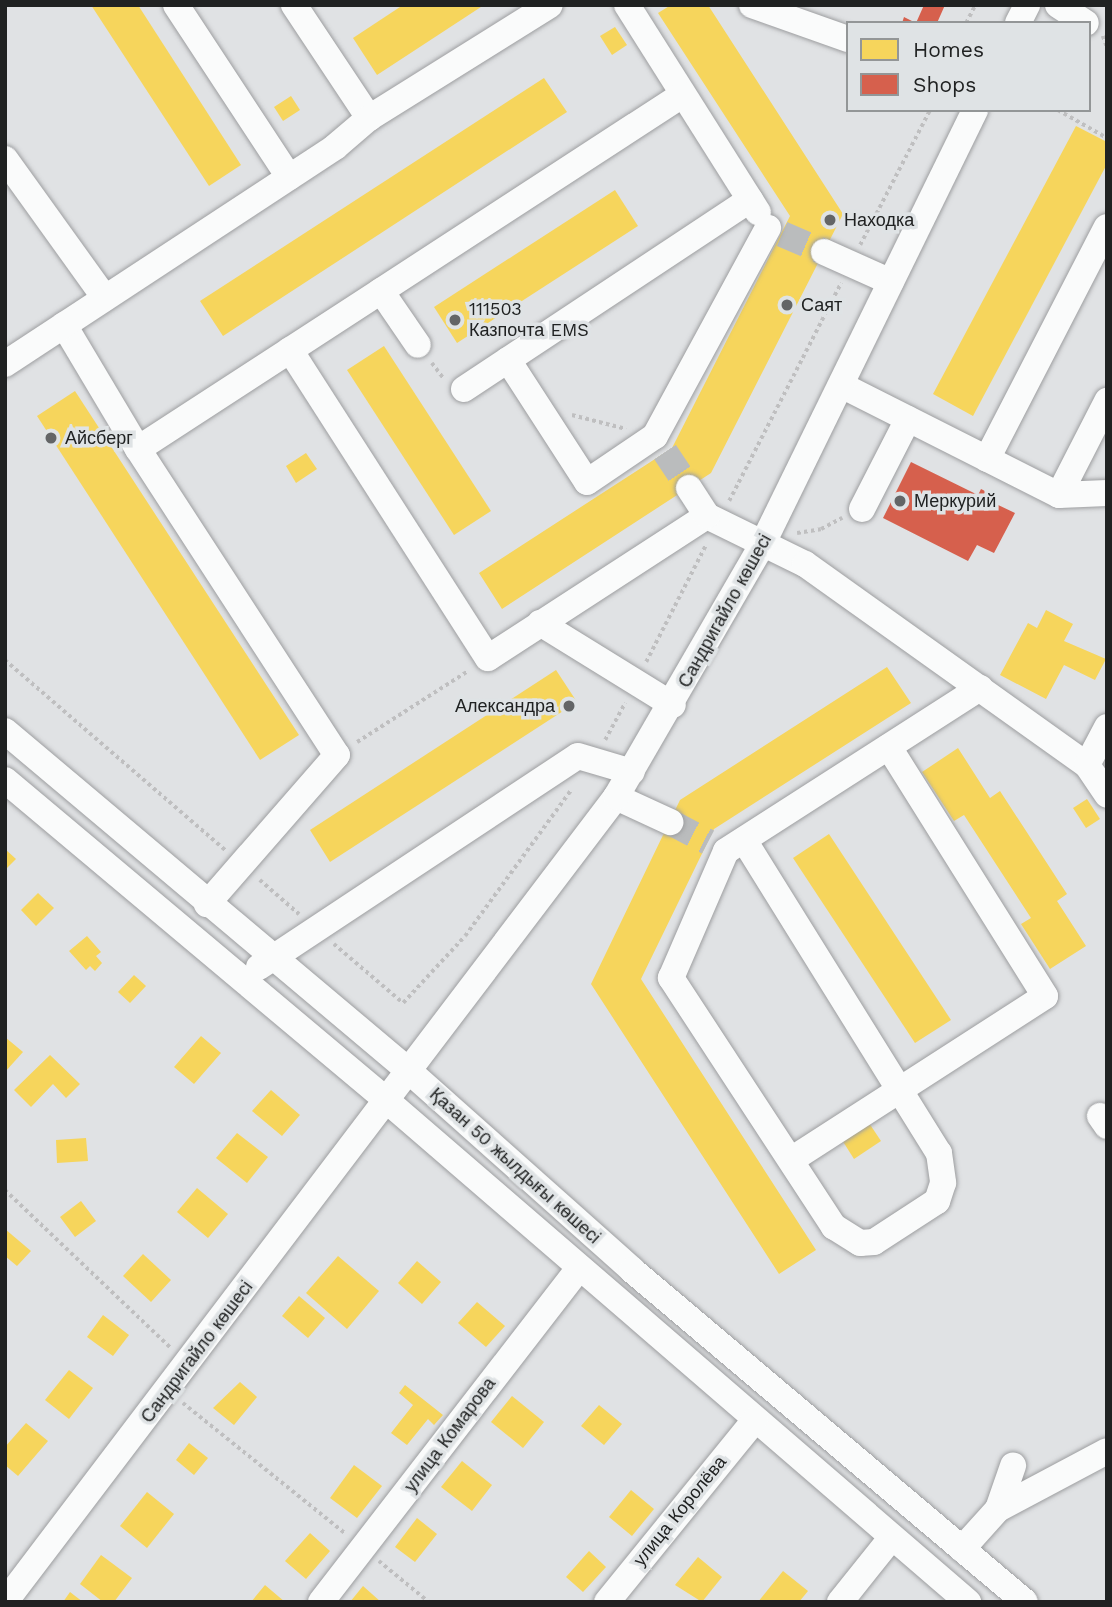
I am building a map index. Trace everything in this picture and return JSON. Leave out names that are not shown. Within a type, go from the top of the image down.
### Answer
[{"type":"street","points":[[176,5],[289,177]]},
{"type":"street","points":[[294,5],[369,118]]},
{"type":"street","points":[[5,363],[289,177],[369,118],[550,5]]},
{"type":"street","points":[[508,360],[587,482],[660,444],[775,231],[750,200],[626,5]]},
{"type":"street","points":[[752,5],[846,38]]},
{"type":"street","points":[[1019,21],[1027,5]]},
{"type":"street","points":[[1058,5],[1083,21]]},
{"type":"street","points":[[1091,26],[1107,35]]},
{"type":"street","points":[[138,449],[682,95]]},
{"type":"street","name":"Сандригайло көшесі","points":[[5,1602],[168,1392],[616,797],[673,705],[768,534],[974,112]]},
{"type":"street","points":[[5,159],[15,192],[105,298]]},
{"type":"street","points":[[464,389],[750,200]]},
{"type":"street","points":[[987,459],[1107,227]]},
{"type":"street","points":[[824,252],[891,282]]},
{"type":"street","points":[[381,291],[418,345]]},
{"type":"street","points":[[64,325],[138,449],[337,755],[207,904]]},
{"type":"street","points":[[289,350],[488,658],[713,519]]},
{"type":"street","points":[[841,385],[1059,495],[1107,493]]},
{"type":"street","points":[[1059,495],[1107,401]]},
{"type":"street","points":[[862,509],[908,419]]},
{"type":"street","points":[[689,488],[713,519],[768,534],[805,564],[1087,765],[1107,795]]},
{"type":"street","points":[[540,624],[673,705]]},
{"type":"street","points":[[726,845],[902,1088],[939,1153],[943,1183],[937,1201],[874,1242],[860,1243],[834,1227],[671,978],[726,845],[889,747],[980,688]]},
{"type":"street","points":[[1087,765],[1107,727]]},
{"type":"street","name":"Қазан 50 жылдығы көшесі","points":[[5,732],[269,957],[409,1071],[632,1270],[1025,1602]]},
{"type":"street","points":[[791,1160],[1045,996],[889,747]]},
{"type":"street","points":[[244,984],[269,957],[578,756],[632,772]]},
{"type":"street","name":"Қазан 50 жылдығы көшесі","points":[[5,780],[244,984],[386,1100],[578,1269],[968,1602]]},
{"type":"street","points":[[616,797],[670,822]]},
{"type":"street","name":"улица Комарова","points":[[321,1602],[578,1269]]},
{"type":"street","points":[[611,1295],[632,1270]]},
{"type":"street","name":"улица Королёва","points":[[607,1602],[755,1420]]},
{"type":"street","points":[[962,1549],[998,1509],[1107,1451]]},
{"type":"street","points":[[998,1509],[1013,1466]]},
{"type":"street","points":[[840,1602],[892,1537]]},
{"type":"path","points":[[967,21],[975,5]]},
{"type":"path","points":[[5,660],[403,1003],[465,936],[591,760],[636,682],[713,519],[929,112]]},
{"type":"path","points":[[1062,112],[1107,138]]},
{"type":"path","points":[[768,534],[821,529],[862,509]]},
{"type":"path","points":[[337,755],[488,658]]},
{"type":"path","points":[[5,1190],[189,1364]]},
{"type":"path","points":[[168,1392],[429,1602]]},
{"type":"building: Homes","points":[[91,5],[138,5],[241,165],[209,186]]},
{"type":"building: Homes","points":[[403,5],[484,5],[377,75],[353,38]]},
{"type":"building: Homes","points":[[671,5],[708,5],[843,214],[711,473],[502,609],[479,573],[672,448],[790,216],[658,13]]},
{"type":"building: Homes","points":[[615,27],[627,45],[612,55],[600,36]]},
{"type":"building: Homes","points":[[544,78],[567,112],[223,336],[200,301]]},
{"type":"building: Homes","points":[[291,96],[300,110],[283,121],[274,107]]},
{"type":"building: Homes","points":[[1076,126],[1107,142],[1107,164],[973,416],[933,394]]},
{"type":"building: Homes","points":[[615,190],[638,226],[457,343],[434,307]]},
{"type":"building: Homes","points":[[384,346],[491,511],[454,535],[347,370]]},
{"type":"building: Homes","points":[[75,391],[299,735],[260,760],[37,416]]},
{"type":"building: Homes","points":[[306,453],[317,469],[296,483],[286,466]]},
{"type":"building: Homes","points":[[1046,610],[1073,624],[1064,641],[1106,659],[1095,680],[1064,665],[1046,699],[1000,675],[1028,623],[1037,628]]},
{"type":"building: Homes","points":[[887,667],[911,703],[714,829],[641,979],[816,1250],[779,1274],[591,984],[680,800]]},
{"type":"building: Homes","points":[[556,670],[577,702],[330,862],[310,830]]},
{"type":"building: Homes","points":[[958,748],[990,798],[1000,791],[1067,894],[1057,901],[1086,946],[1050,969],[1021,924],[1031,918],[964,815],[954,821],[922,772]]},
{"type":"building: Homes","points":[[1087,799],[1100,819],[1086,828],[1073,808]]},
{"type":"building: Homes","points":[[829,834],[951,1020],[915,1043],[793,858]]},
{"type":"building: Homes","points":[[5,849],[16,859],[5,870]]},
{"type":"building: Homes","points":[[38,893],[54,908],[36,926],[21,910]]},
{"type":"building: Homes","points":[[87,936],[101,952],[96,956],[102,963],[95,971],[90,966],[86,970],[69,951]]},
{"type":"building: Homes","points":[[134,975],[146,986],[130,1003],[118,992]]},
{"type":"building: Homes","points":[[201,1036],[221,1053],[194,1084],[174,1067]]},
{"type":"building: Homes","points":[[5,1037],[23,1052],[5,1072]]},
{"type":"building: Homes","points":[[50,1055],[80,1084],[66,1098],[53,1084],[31,1107],[14,1090]]},
{"type":"building: Homes","points":[[271,1090],[300,1115],[282,1136],[252,1111]]},
{"type":"building: Homes","points":[[869,1123],[881,1141],[854,1159],[842,1140]]},
{"type":"building: Homes","points":[[237,1133],[268,1157],[247,1183],[216,1158]]},
{"type":"building: Homes","points":[[86,1138],[88,1161],[57,1163],[56,1140]]},
{"type":"building: Homes","points":[[197,1188],[228,1214],[208,1238],[177,1212]]},
{"type":"building: Homes","points":[[81,1201],[96,1221],[75,1237],[60,1217]]},
{"type":"building: Homes","points":[[5,1229],[31,1251],[17,1266],[5,1256]]},
{"type":"building: Homes","points":[[143,1254],[171,1280],[151,1302],[123,1276]]},
{"type":"building: Homes","points":[[338,1256],[379,1291],[347,1329],[306,1293]]},
{"type":"building: Homes","points":[[417,1261],[441,1282],[422,1304],[398,1283]]},
{"type":"building: Homes","points":[[299,1296],[325,1318],[308,1338],[282,1316]]},
{"type":"building: Homes","points":[[477,1302],[505,1326],[486,1347],[458,1323]]},
{"type":"building: Homes","points":[[103,1315],[129,1335],[113,1356],[87,1337]]},
{"type":"building: Homes","points":[[69,1370],[93,1388],[69,1419],[45,1400]]},
{"type":"building: Homes","points":[[240,1382],[257,1397],[234,1425],[213,1408]]},
{"type":"building: Homes","points":[[405,1385],[443,1415],[434,1425],[428,1419],[407,1445],[391,1433],[413,1405],[399,1393]]},
{"type":"building: Homes","points":[[512,1396],[544,1422],[523,1448],[491,1422]]},
{"type":"building: Homes","points":[[599,1405],[622,1424],[604,1445],[581,1426]]},
{"type":"building: Homes","points":[[26,1423],[48,1441],[18,1476],[5,1465],[5,1447]]},
{"type":"building: Homes","points":[[189,1443],[208,1458],[194,1475],[176,1460]]},
{"type":"building: Homes","points":[[462,1461],[492,1485],[472,1511],[441,1487]]},
{"type":"building: Homes","points":[[354,1465],[382,1486],[357,1518],[330,1498]]},
{"type":"building: Homes","points":[[631,1490],[654,1509],[632,1536],[609,1517]]},
{"type":"building: Homes","points":[[147,1492],[174,1514],[147,1548],[120,1526]]},
{"type":"building: Homes","points":[[417,1518],[437,1534],[415,1562],[395,1547]]},
{"type":"building: Homes","points":[[310,1533],[330,1551],[306,1579],[285,1561]]},
{"type":"building: Homes","points":[[589,1551],[606,1567],[583,1592],[566,1577]]},
{"type":"building: Homes","points":[[101,1555],[132,1578],[114,1602],[103,1602],[80,1584]]},
{"type":"building: Homes","points":[[698,1557],[722,1577],[702,1602],[675,1585]]},
{"type":"building: Homes","points":[[783,1571],[808,1591],[799,1602],[758,1602]]},
{"type":"building: Homes","points":[[265,1585],[285,1602],[251,1602]]},
{"type":"building: Homes","points":[[363,1586],[381,1602],[350,1602]]},
{"type":"building: Homes","points":[[70,1592],[83,1602],[63,1602]]},
{"type":"building: Shops","points":[[924,5],[945,5],[938,21],[917,21]]},
{"type":"building: Shops","points":[[911,462],[978,495],[981,489],[997,497],[994,503],[1015,513],[994,553],[977,545],[968,561],[883,518]]},
{"type":"tunnel","points":[[782,234],[824,252]]},
{"type":"tunnel","points":[[665,452],[689,488]]},
{"type":"tunnel","points":[[670,822],[708,842]]},
{"type":"place","name":"Находка","points":[[830,220]]},
{"type":"place","name":"Саят","points":[[787,305]]},
{"type":"place","name":"111503 Казпочта EMS","points":[[455,320]]},
{"type":"place","name":"Айсберг","points":[[51,438]]},
{"type":"place","name":"Меркурий","points":[[900,501]]},
{"type":"place","name":"Александра","points":[[569,706]]}]
